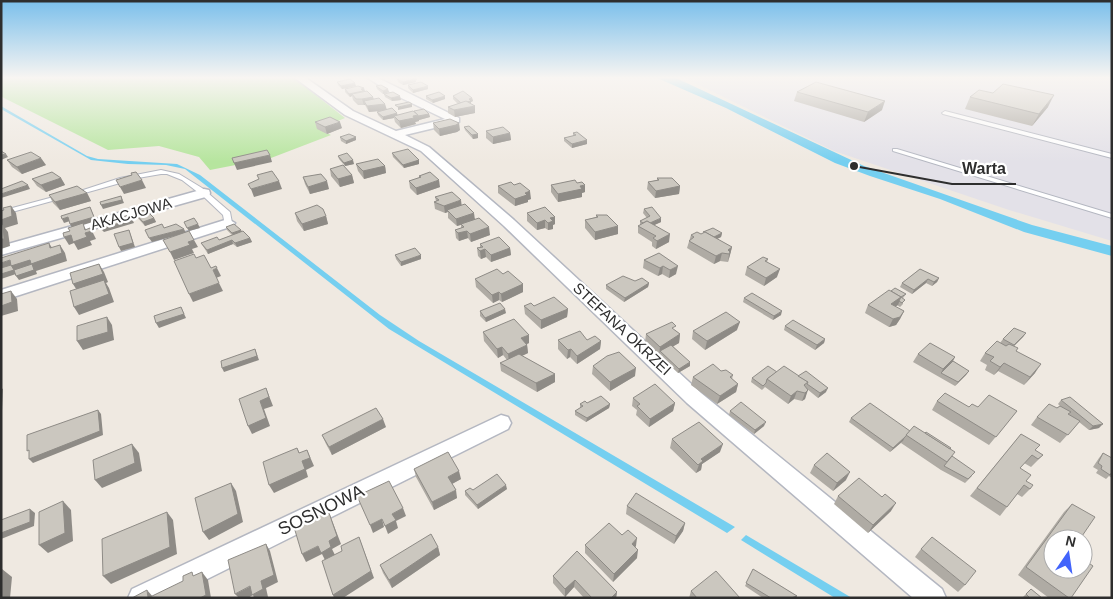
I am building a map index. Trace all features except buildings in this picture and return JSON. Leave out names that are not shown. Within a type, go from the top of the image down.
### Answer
[{"type":"street","name":"STEFANA OKRZEI","points":[[339,106],[349,113],[393,135],[426,149],[509,223],[694,398],[933,598]]},
{"type":"street","points":[[393,135],[455,120],[425,106]]},
{"type":"street","name":"AKACJOWA","points":[[1,252],[204,193]]},
{"type":"street","points":[[1,296],[228,223]]},
{"type":"street","name":"SOSNOWA","points":[[141,598],[501,423]]},
{"type":"lane","points":[[946,113],[1112,156]]},
{"type":"lane","points":[[895,150],[1112,216]]},
{"type":"lane","points":[[1,213],[166,171],[186,180],[204,193],[227,214],[228,223]]},
{"type":"shaded area","points":[[742,106],[1112,106],[1112,241],[1009,210],[834,151]]},
{"type":"green space","points":[[20,106],[330,106],[345,118],[319,129],[331,135],[271,158],[210,170],[199,157],[159,146],[108,150]]},
{"type":"water","points":[[1,106],[87,156],[98,159],[177,164],[200,175],[380,315],[419,341],[735,527],[727,533],[389,329],[185,169],[166,165],[128,164],[91,160],[1,109]]},
{"type":"water","points":[[721,106],[736,106],[864,166],[1032,225],[1112,246],[1112,256],[1024,232],[940,199],[835,163]]},
{"type":"water","points":[[746,535],[852,598],[835,598],[741,540]]},
{"type":"place","name":"Warta","points":[[854,166]]}]
